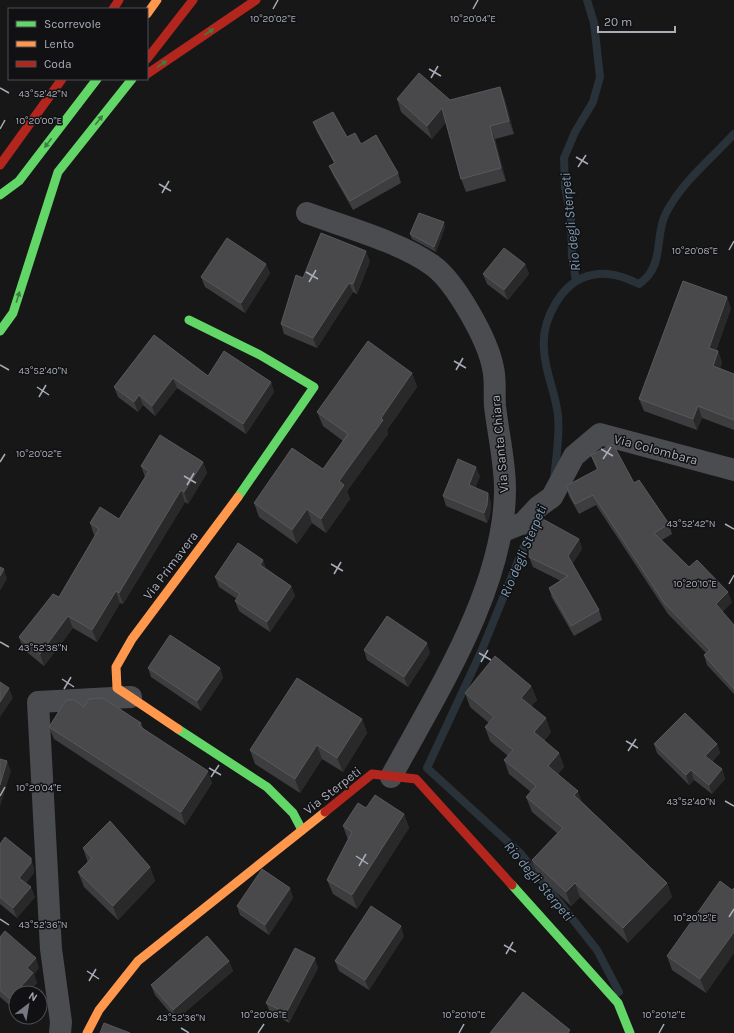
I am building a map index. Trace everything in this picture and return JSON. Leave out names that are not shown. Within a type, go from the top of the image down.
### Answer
[{"type":"main road","points":[[148,13],[157,0]]},
{"type":"main road","points":[[148,58],[193,0]]},
{"type":"main road","points":[[148,73],[256,0]]},
{"type":"main road","points":[[0,165],[61,80]]},
{"type":"main road","points":[[0,196],[19,181],[96,80]]},
{"type":"main road","points":[[0,331],[13,314],[58,172],[131,80]]},
{"type":"main road","points":[[123,90],[138,80]]},
{"type":"main road","name":"Via Primavera","points":[[189,320],[260,355],[314,387],[248,484],[132,639],[116,667],[117,688],[201,745],[267,787],[294,813],[302,830]]},
{"type":"main road","name":"Via Sterpeti","points":[[87,1033],[99,1010],[138,961],[372,774],[416,779],[618,1003],[630,1033]]},
{"type":"street","name":"Via Santa Chiara","points":[[307,214],[407,250],[434,266],[458,295],[478,328],[493,368],[505,489],[501,532],[486,586],[459,652],[391,776]]},
{"type":"street","name":"Via Colombara","points":[[501,532],[523,523],[544,503],[574,456],[600,434],[734,470]]},
{"type":"street","points":[[60,1033],[61,1022],[51,949],[38,702],[132,697]]},
{"type":"building","points":[[419,73],[450,100],[500,87],[509,121],[490,126],[501,168],[461,179],[442,108],[427,126],[397,99]]},
{"type":"building","points":[[333,112],[347,137],[355,133],[361,144],[376,135],[398,173],[350,201],[329,166],[335,163],[313,122]]},
{"type":"building","points":[[419,213],[444,222],[434,247],[410,234]]},
{"type":"building","points":[[321,233],[366,251],[353,284],[349,283],[313,338],[281,324],[296,275],[303,278]]},
{"type":"building","points":[[227,238],[266,264],[241,303],[201,277]]},
{"type":"building","points":[[504,248],[525,264],[504,290],[483,274]]},
{"type":"building","points":[[683,281],[727,297],[709,348],[718,351],[713,366],[734,374],[734,420],[698,406],[693,419],[639,399]]},
{"type":"building","points":[[154,335],[208,376],[224,351],[271,382],[243,424],[173,378],[152,406],[139,395],[134,402],[114,387]]},
{"type":"building","points":[[368,341],[412,373],[381,418],[383,420],[339,481],[344,485],[321,519],[307,509],[292,530],[254,503],[292,448],[323,469],[348,434],[317,412]]},
{"type":"building","points":[[160,435],[203,462],[184,492],[181,490],[119,593],[116,591],[92,630],[68,616],[40,654],[19,637],[53,594],[59,597],[99,529],[90,523],[100,507],[119,519],[149,471],[141,466]]},
{"type":"building","points":[[613,444],[634,483],[639,480],[669,524],[654,533],[689,567],[697,560],[728,592],[716,604],[734,625],[734,689],[704,655],[710,650],[665,604],[593,495],[575,504],[566,486],[598,469],[591,455]]},
{"type":"building","points":[[458,459],[476,467],[469,485],[488,493],[487,505],[484,513],[443,496]]},
{"type":"building","points":[[541,518],[579,539],[568,556],[599,610],[571,626],[549,588],[568,576],[529,557],[530,529]]},
{"type":"building","points":[[238,543],[263,560],[260,565],[291,586],[267,622],[235,601],[240,594],[215,577]]},
{"type":"building","points":[[0,567],[4,569],[0,576]]},
{"type":"building","points":[[387,616],[427,643],[404,677],[364,650]]},
{"type":"building","points":[[170,635],[220,668],[197,701],[148,668]]},
{"type":"building","points":[[495,656],[531,686],[521,698],[546,718],[534,732],[559,753],[548,766],[578,791],[574,795],[667,883],[623,928],[575,883],[566,892],[532,860],[563,828],[526,797],[536,786],[504,760],[513,750],[485,727],[494,717],[465,693]]},
{"type":"building","points":[[297,678],[362,719],[337,758],[317,745],[295,779],[250,750]]},
{"type":"building","points":[[0,682],[9,688],[0,702]]},
{"type":"building","points":[[103,698],[141,723],[139,726],[208,771],[181,812],[49,727],[66,700],[74,700],[84,707],[89,699]]},
{"type":"building","points":[[685,713],[717,744],[705,756],[722,769],[709,785],[691,770],[686,775],[654,744]]},
{"type":"building","points":[[0,759],[7,761],[0,785]]},
{"type":"building","points":[[375,795],[404,814],[352,895],[327,880],[352,832],[343,826],[358,803],[366,808]]},
{"type":"building","points":[[110,821],[150,867],[113,906],[78,872],[92,858],[83,848]]},
{"type":"building","points":[[5,837],[31,858],[31,863],[19,878],[31,887],[13,908],[0,897],[0,844]]},
{"type":"building","points":[[262,869],[290,888],[265,925],[237,906]]},
{"type":"building","points":[[720,881],[732,890],[734,888],[734,932],[700,979],[667,956]]},
{"type":"building","points":[[371,906],[401,926],[365,980],[335,961]]},
{"type":"building","points":[[5,931],[36,958],[27,968],[33,973],[22,985],[8,985],[8,997],[0,990],[0,937]]},
{"type":"building","points":[[207,936],[229,961],[173,1010],[151,985]]},
{"type":"building","points":[[295,948],[315,958],[286,1013],[266,1003]]},
{"type":"building","points":[[523,992],[570,1030],[568,1033],[490,1033]]},
{"type":"building","points":[[104,1023],[130,1033],[100,1033]]},
{"type":"waterway","name":"Rio degli Sterpeti","points":[[576,281],[572,257],[571,217],[565,187],[564,158],[575,132],[593,102],[600,77],[594,23],[587,0]]},
{"type":"waterway","points":[[554,479],[558,440],[558,416],[548,375],[544,350],[544,339],[546,327],[555,304],[571,285],[592,275],[610,274],[639,284],[645,279],[654,266],[658,252],[661,228],[666,213],[688,181],[734,134]]},
{"type":"waterway","name":"Rio degli Sterpeti","points":[[534,522],[481,652],[427,768],[521,854],[597,950],[619,992]]},
{"type":"traffic: fast","points":[[0,195],[19,181],[96,80]]},
{"type":"traffic: fast","points":[[0,331],[13,313],[58,172],[131,80]]},
{"type":"traffic: fast","points":[[189,320],[260,355],[314,387],[238,497]]},
{"type":"traffic: fast","points":[[178,729],[267,787],[293,813],[302,830]]},
{"type":"traffic: fast","points":[[512,885],[618,1003],[630,1033]]},
{"type":"traffic: slow","points":[[148,13],[157,0]]},
{"type":"traffic: slow","points":[[178,729],[117,688],[116,667],[132,639],[238,497]]},
{"type":"traffic: slow","points":[[87,1033],[99,1010],[138,961],[325,812]]},
{"type":"traffic: jam","points":[[114,8],[119,0]]},
{"type":"traffic: jam","points":[[148,58],[193,0]]},
{"type":"traffic: jam","points":[[148,73],[256,0]]},
{"type":"traffic: jam","points":[[0,165],[61,80]]},
{"type":"traffic: jam","points":[[325,812],[372,774],[416,779],[512,885]]}]
